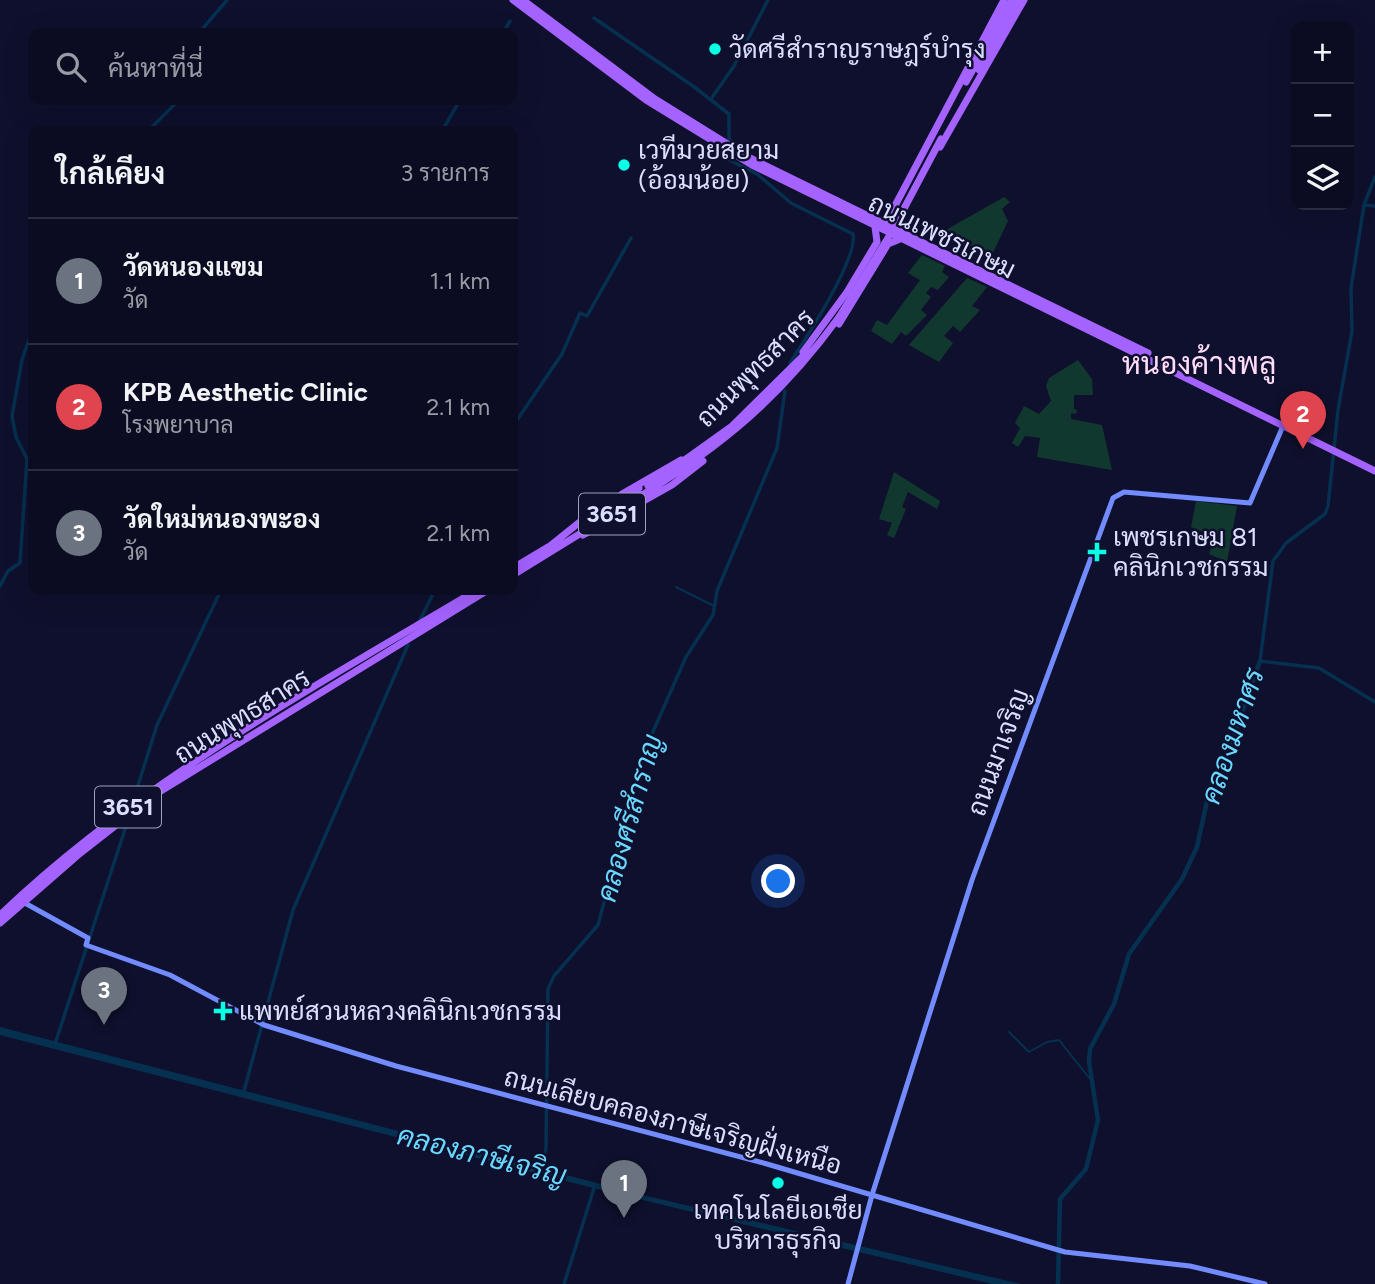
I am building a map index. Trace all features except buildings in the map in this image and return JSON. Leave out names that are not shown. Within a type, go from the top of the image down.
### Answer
[{"type":"main road","name":"ถนนเพชรเกษม","points":[[513,0],[680,120],[733,152],[1375,469]]},
{"type":"main road","name":"ถนนเพชรเกษม","points":[[523,0],[660,106]]},
{"type":"main road","points":[[968,68],[1008,0]]},
{"type":"main road","points":[[939,138],[1008,0]]},
{"type":"main road","points":[[792,368],[847,292],[870,254],[878,239],[876,224],[886,221],[968,68],[1008,0]]},
{"type":"main road","points":[[939,138],[1021,0]]},
{"type":"main road","points":[[989,65],[1021,0]]},
{"type":"main road","points":[[785,384],[807,364],[831,335],[890,242],[903,237],[900,228],[904,215],[989,65],[1021,0]]},
{"type":"main road","points":[[989,55],[1001,38]]},
{"type":"main road","points":[[976,62],[985,41]]},
{"type":"main road","name":"ถนนพุทธสาคร","points":[[518,571],[708,449],[785,384],[838,316],[890,232],[939,138]]},
{"type":"main road","points":[[893,209],[897,217],[904,215]]},
{"type":"main road","points":[[870,254],[877,251],[879,260]]},
{"type":"main road","name":"ถนนพุทธสาคร","points":[[708,449],[792,368],[838,316]]},
{"type":"main road","name":"ถนนมาเจริญ","points":[[848,1284],[872,1195],[972,880],[1113,498],[1124,492],[1250,503],[1284,424]]},
{"type":"main road","points":[[708,449],[680,477],[600,524],[591,523],[593,514],[708,449]]},
{"type":"main road","points":[[551,548],[590,513],[708,449]]},
{"type":"main road","name":"ถนนพุทธสาคร","points":[[518,565],[551,548]]},
{"type":"main road","name":"ถนนพุทธสาคร","points":[[0,915],[127,807],[469,595]]},
{"type":"main road","name":"ถนนพุทธสาคร","points":[[0,923],[144,803],[251,731],[480,595]]},
{"type":"main road","name":"ถนนเลียบคลองภาษีเจริญฝั่งเหนือ","points":[[23,902],[87,942],[170,975],[263,1024],[396,1066],[872,1195],[1062,1251],[1190,1266],[1265,1284]]},
{"type":"green space","points":[[1004,197],[1010,202],[1002,209],[1008,221],[991,257],[985,254],[983,257],[937,235]]},
{"type":"green space","points":[[922,255],[945,266],[942,272],[949,277],[938,290],[931,287],[926,293],[931,297],[921,310],[927,315],[906,336],[901,332],[892,344],[871,331],[877,320],[887,325],[920,280],[908,273]]},
{"type":"green space","points":[[967,278],[987,287],[972,306],[980,310],[960,332],[953,326],[944,336],[953,343],[939,362],[909,345]]},
{"type":"green space","points":[[1078,360],[1092,379],[1093,395],[1074,395],[1074,409],[1077,410],[1076,414],[1071,413],[1071,419],[1102,425],[1112,470],[1037,457],[1040,438],[1025,436],[1018,447],[1012,443],[1020,428],[1015,423],[1024,406],[1039,414],[1051,401],[1046,386],[1049,378]]},
{"type":"green space","points":[[894,472],[940,501],[937,509],[908,492],[902,507],[906,509],[894,538],[887,535],[892,523],[879,519]]},
{"type":"green space","points":[[1196,501],[1237,506],[1227,562],[1209,554],[1215,537],[1191,527]]},
{"type":"water","name":"คลองภาษีเจริญ","points":[[0,1027],[647,1196],[1021,1284],[992,1284],[597,1189],[0,1035]]},
{"type":"waterway","points":[[203,28],[227,0]]},
{"type":"waterway","points":[[711,99],[734,66],[768,0]]},
{"type":"waterway","points":[[594,18],[729,114],[729,140],[737,145],[729,160],[757,174],[791,203],[853,234],[852,245],[839,279],[790,363]]},
{"type":"waterway","points":[[506,28],[510,21]]},
{"type":"waterway","points":[[153,126],[174,105]]},
{"type":"waterway","points":[[445,126],[457,105]]},
{"type":"waterway","name":"คลองมหาศร","points":[[1375,177],[1364,205],[1351,288],[1352,331],[1338,410],[1328,506],[1325,514],[1286,543],[1273,561],[1260,661],[1319,668],[1375,702]]},
{"type":"waterway","points":[[1364,205],[1375,206]]},
{"type":"waterway","points":[[518,419],[562,354],[580,313],[587,316],[631,238]]},
{"type":"waterway","points":[[0,586],[8,571],[20,563],[27,459],[16,437],[12,416],[28,342]]},
{"type":"waterway","name":"คลองศรีสำราญ","points":[[541,1170],[546,1149],[548,989],[554,976],[598,925],[644,752],[686,657],[713,615],[717,591],[777,448],[785,391]]},
{"type":"waterway","points":[[676,587],[714,606]]},
{"type":"waterway","points":[[135,795],[157,725],[219,595]]},
{"type":"waterway","points":[[419,622],[432,595]]},
{"type":"waterway","points":[[244,1091],[293,910],[408,645]]},
{"type":"waterway","name":"คลองมหาศร","points":[[1058,1284],[1060,1199],[1086,1169],[1098,1120],[1089,1062],[1090,1049],[1114,1004],[1129,954],[1182,879],[1197,847],[1210,787],[1230,747],[1260,661]]},
{"type":"waterway","points":[[55,1044],[128,820]]},
{"type":"waterway","points":[[1009,1032],[1029,1052],[1047,1042],[1059,1040],[1094,1084]]},
{"type":"waterway","points":[[564,1284],[595,1185]]},
{"type":"place","name":"วัดศรีสําราญราษฎร์บํารุง","points":[[715,49]]},
{"type":"place","name":"เวทีมวยสยาม (อ้อมน้อย)","points":[[624,165]]},
{"type":"place","name":"KPB Aesthetic Clinic","points":[[1303,449]]},
{"type":"place","name":"เพชรเกษม 81 คลินิกเวชกรรม","points":[[1097,552]]},
{"type":"place","name":"แพทย์สวนหลวงคลินิกเวชกรรม","points":[[223,1011]]},
{"type":"place","name":"วัดใหม่หนองพะอง","points":[[104,1025]]},
{"type":"place","name":"เทคโนโลยีเอเชีย บริหารธุรกิจ","points":[[778,1183]]},
{"type":"place","name":"วัดหนองแขม","points":[[624,1218]]},
{"type":"district","name":"หนองค้างพลู","points":[[1199,364]]}]
